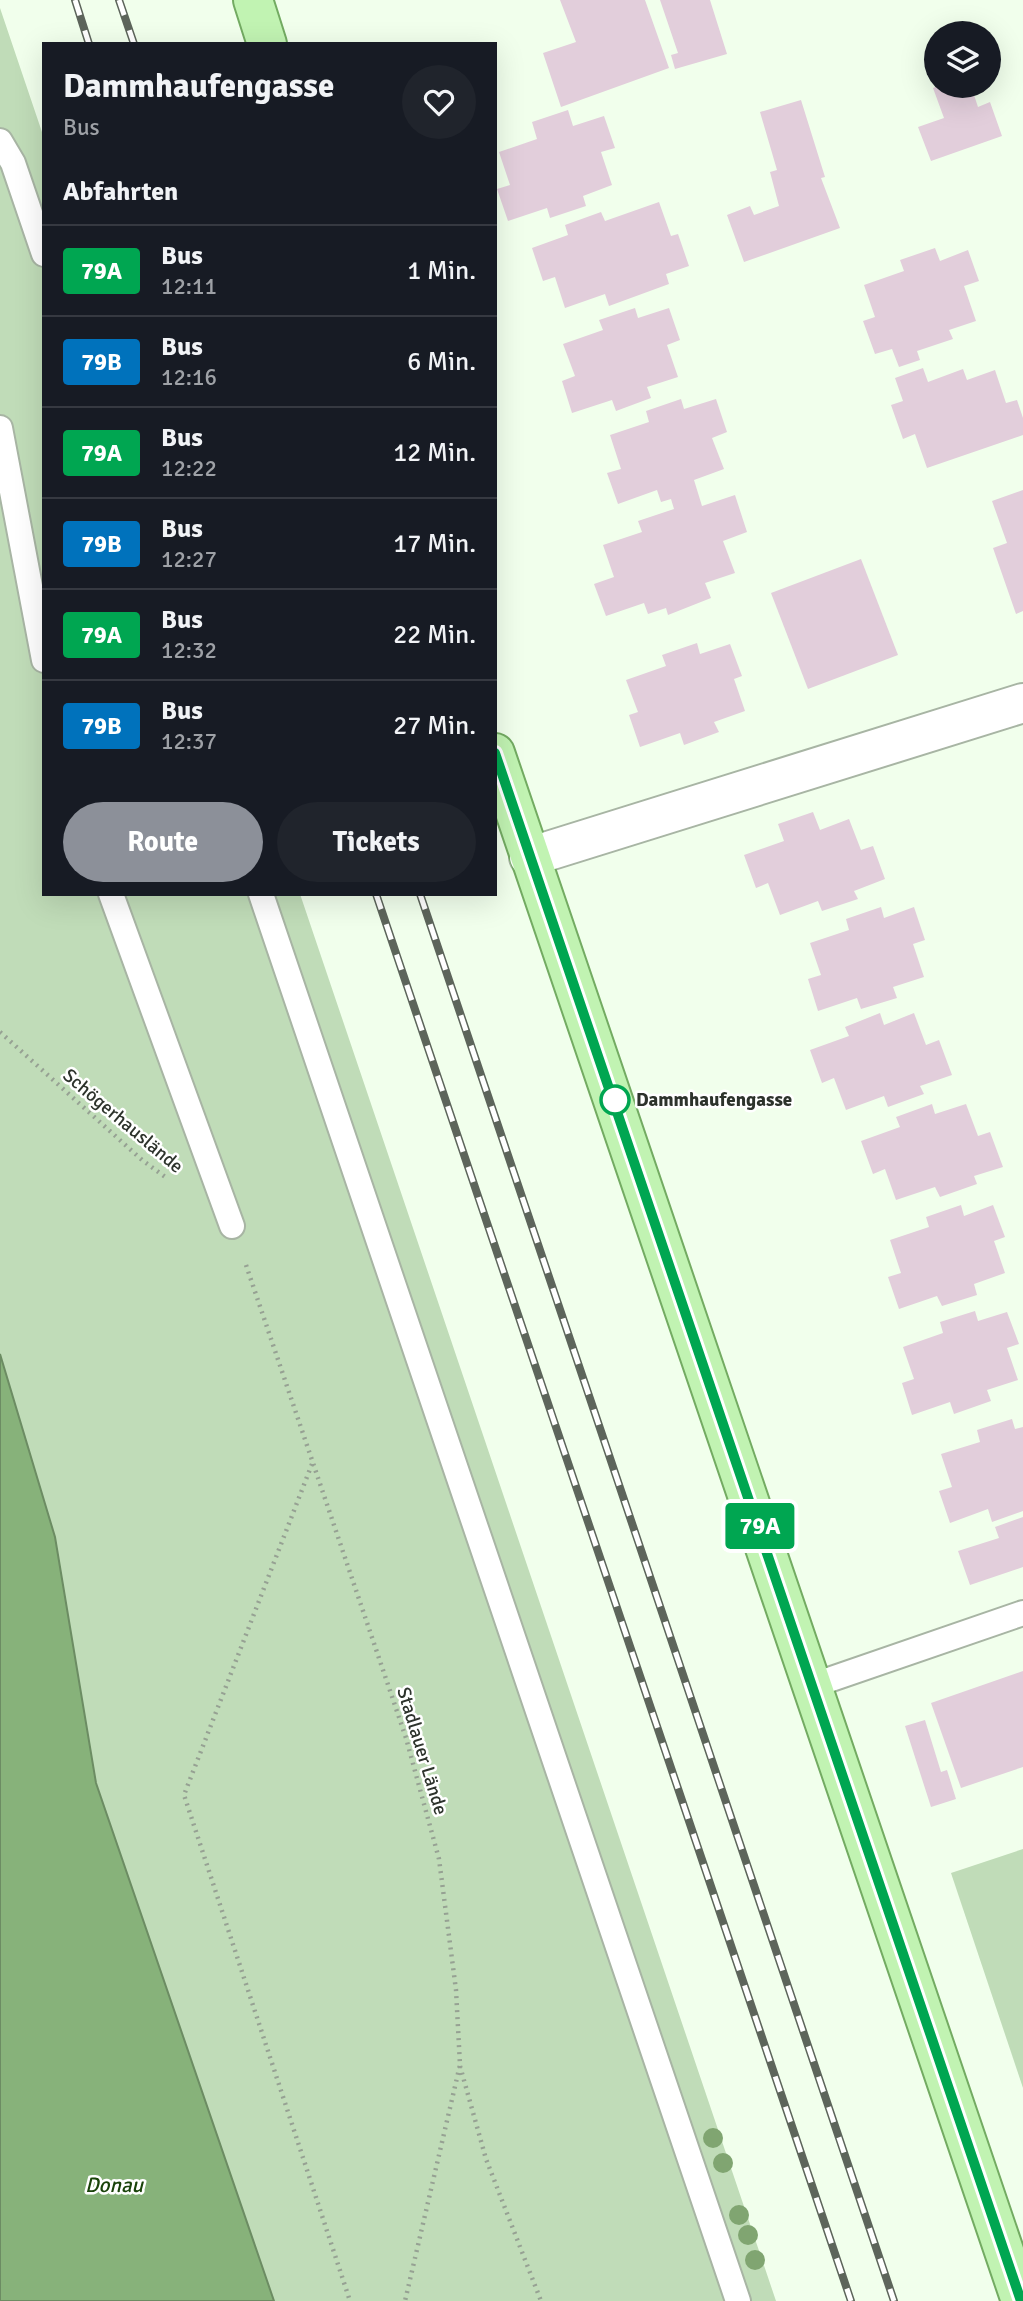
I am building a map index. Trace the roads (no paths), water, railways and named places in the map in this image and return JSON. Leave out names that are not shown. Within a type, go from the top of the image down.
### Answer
[{"type":"main road","points":[[253,0],[266,42]]},
{"type":"main road","points":[[497,759],[814,1685],[1021,2301]]},
{"type":"street","points":[[529,857],[1023,703]]},
{"type":"lane","points":[[0,141],[13,163],[42,248]]},
{"type":"lane","points":[[0,428],[42,649]]},
{"type":"lane","points":[[112,896],[232,1226]]},
{"type":"lane","points":[[262,896],[738,2301]]},
{"type":"lane","points":[[814,1685],[1023,1612]]},
{"type":"water","name":"Donau","points":[[0,1354],[55,1537],[96,1783],[274,2301],[0,2301]]},
{"type":"railway","points":[[75,0],[88,42]]},
{"type":"railway","points":[[119,0],[133,42]]},
{"type":"railway","points":[[377,896],[851,2301]]},
{"type":"railway","points":[[421,896],[894,2301]]},
{"type":"place","name":"Dammhaufengasse","points":[[615,1100]]}]
